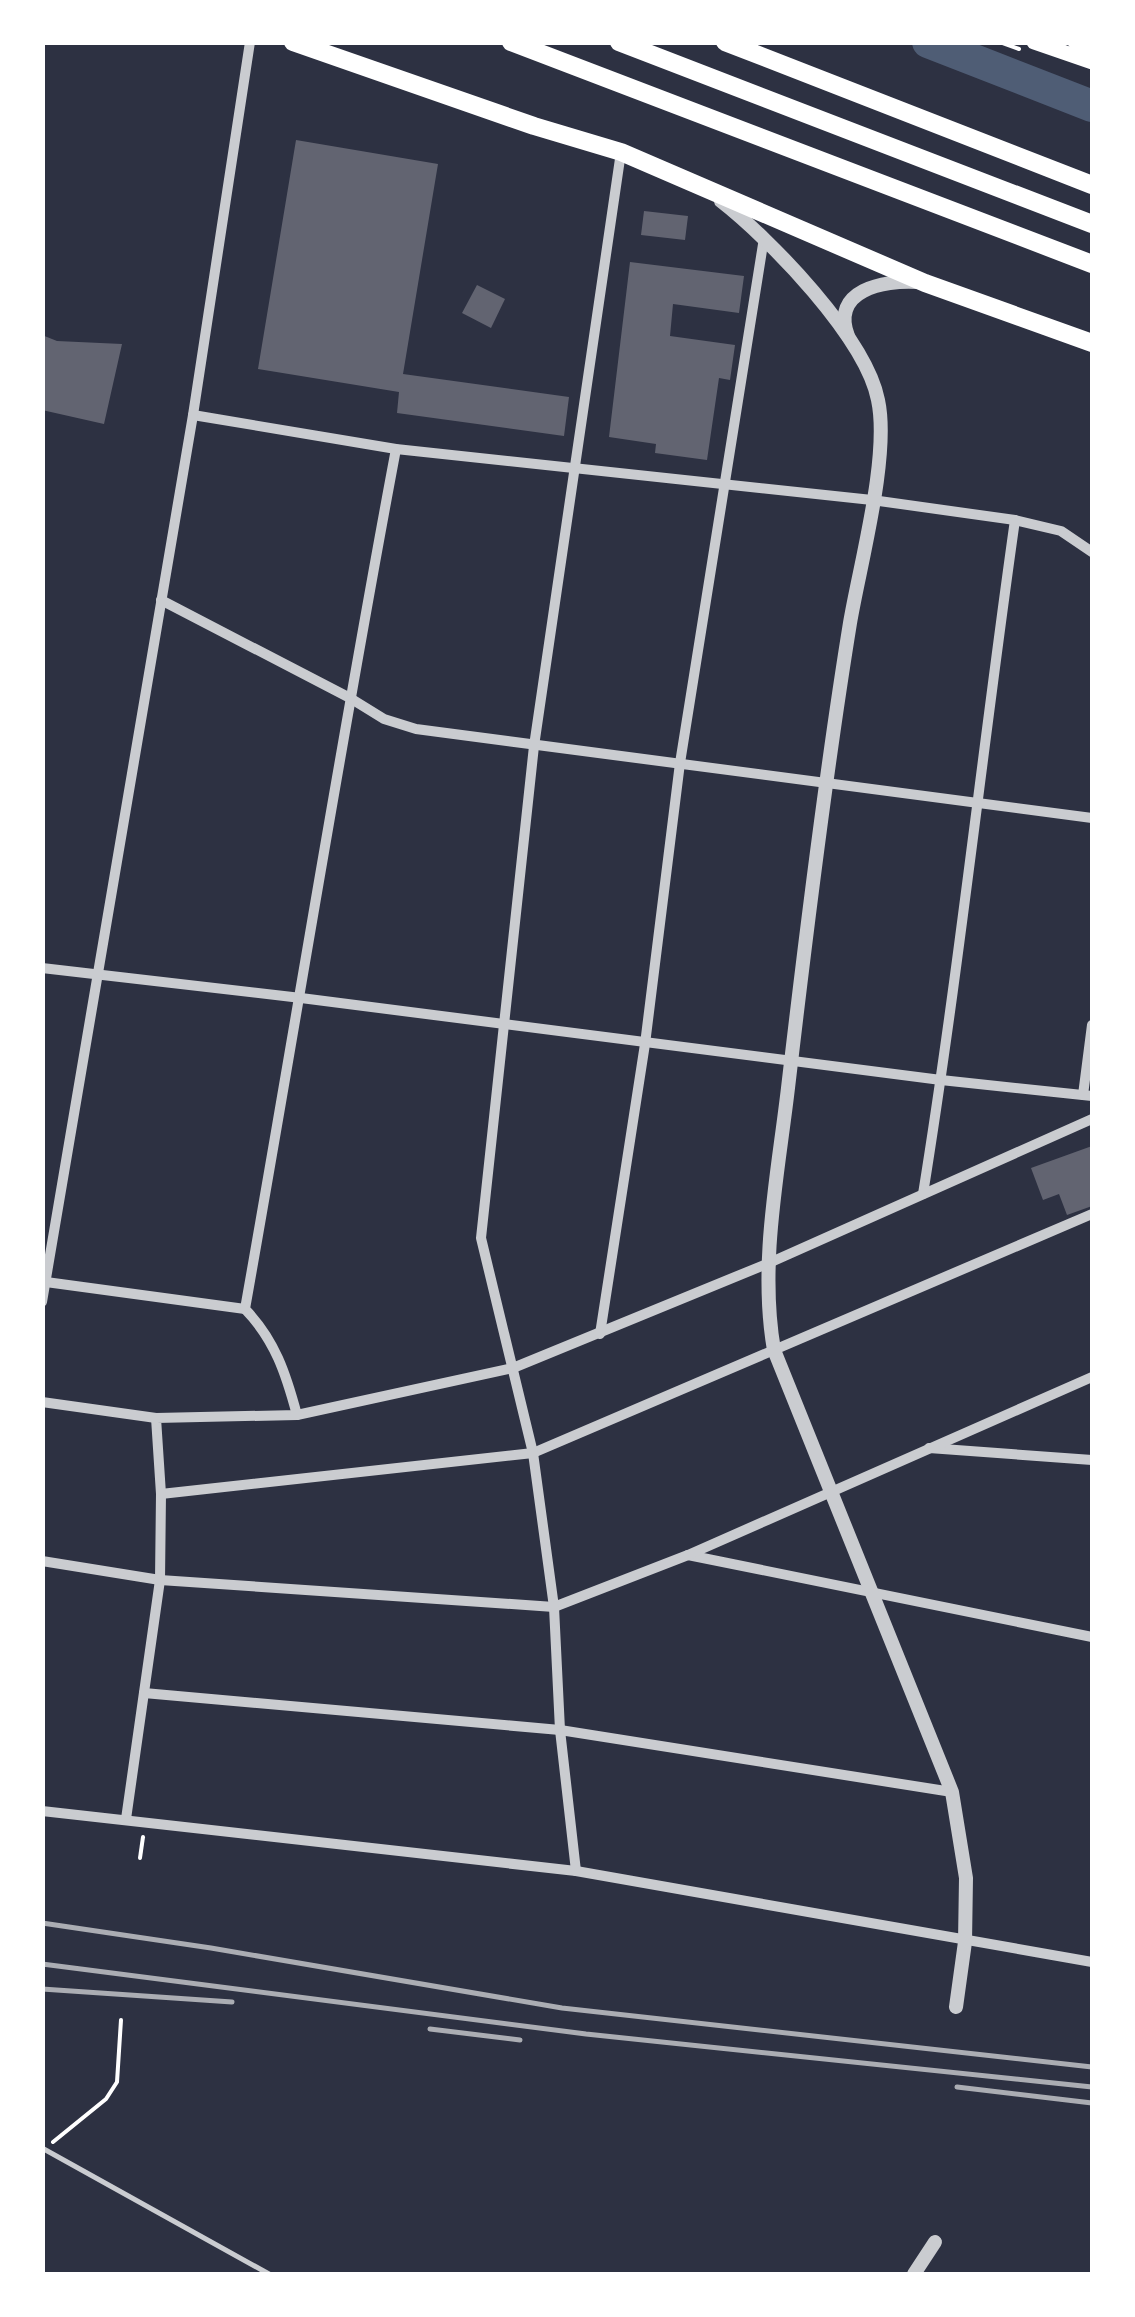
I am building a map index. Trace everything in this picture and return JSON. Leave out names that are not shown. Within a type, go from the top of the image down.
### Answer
[{"type":"highway","points":[[293,42],[534,126],[621,152],[925,282],[1092,343]]},
{"type":"highway","points":[[511,42],[1092,264]]},
{"type":"highway","points":[[619,42],[1092,224]]},
{"type":"highway","points":[[725,42],[1092,184]]},
{"type":"main road","points":[[1034,42],[1092,62]]},
{"type":"main road","points":[[1074,42],[1092,48]]},
{"type":"street","points":[[42,1302],[193,415],[250,42]]},
{"type":"street","points":[[576,1872],[560,1730],[554,1608],[533,1453],[481,1238],[534,746],[621,152]]},
{"type":"street","points":[[703,186],[764,238],[834,320],[868,370],[878,398],[881,436],[850,626],[791,1060],[768,1308],[774,1350],[952,1792],[964,1855],[965,1942],[956,2007]]},
{"type":"street","points":[[600,1334],[645,1044],[680,762],[764,238]]},
{"type":"street","points":[[848,337],[844,326],[846,314],[860,292],[880,282],[925,282]]},
{"type":"street","points":[[193,415],[396,449],[872,500],[1015,520],[1061,531],[1092,552]]},
{"type":"street","points":[[245,1309],[396,449]]},
{"type":"street","points":[[922,1194],[941,1080],[1015,520]]},
{"type":"street","points":[[161,600],[384,718],[416,730],[1092,818]]},
{"type":"street","points":[[42,968],[1088,1096],[1092,1025]]},
{"type":"street","points":[[42,1402],[156,1418],[297,1416],[513,1368],[770,1264],[1092,1119]]},
{"type":"street","points":[[161,1494],[533,1453],[1092,1214]]},
{"type":"street","points":[[46,1282],[245,1309],[268,1335],[278,1354],[297,1416]]},
{"type":"street","points":[[42,1561],[160,1580],[554,1608],[688,1555],[1092,1377]]},
{"type":"street","points":[[126,1819],[160,1580],[161,1494],[156,1418]]},
{"type":"street","points":[[927,1448],[1092,1460]]},
{"type":"street","points":[[688,1555],[1092,1637]]},
{"type":"street","points":[[144,1693],[560,1730],[952,1792]]},
{"type":"street","points":[[42,1811],[576,1872],[1092,1962]]},
{"type":"street","points":[[914,2274],[935,2242]]},
{"type":"lane","points":[[43,2149],[268,2274]]},
{"type":"path","points":[[140,1858],[144,1822]]},
{"type":"path","points":[[43,2149],[106,2099],[116,2082],[121,2020]]},
{"type":"building","points":[[296,140],[438,164],[403,374],[569,397],[564,436],[397,413],[399,392],[258,369]]},
{"type":"building","points":[[644,211],[688,216],[685,240],[641,235]]},
{"type":"building","points":[[630,262],[744,276],[739,313],[673,304],[670,336],[735,345],[730,380],[719,378],[707,460],[655,453],[656,444],[609,437]]},
{"type":"building","points":[[477,285],[505,299],[491,328],[462,313]]},
{"type":"building","points":[[42,335],[57,341],[122,344],[104,424],[42,410]]},
{"type":"building","points":[[1092,1146],[1092,1206],[1067,1215],[1059,1194],[1043,1200],[1031,1168]]},
{"type":"waterway","points":[[928,42],[1092,106]]},
{"type":"railway","points":[[42,1923],[562,2008],[1092,2067]]},
{"type":"railway","points":[[42,1964],[586,2034],[1092,2087]]},
{"type":"railway","points":[[42,1989],[232,2002]]},
{"type":"railway","points":[[430,2029],[520,2040]]},
{"type":"railway","points":[[957,2087],[1092,2103]]}]
